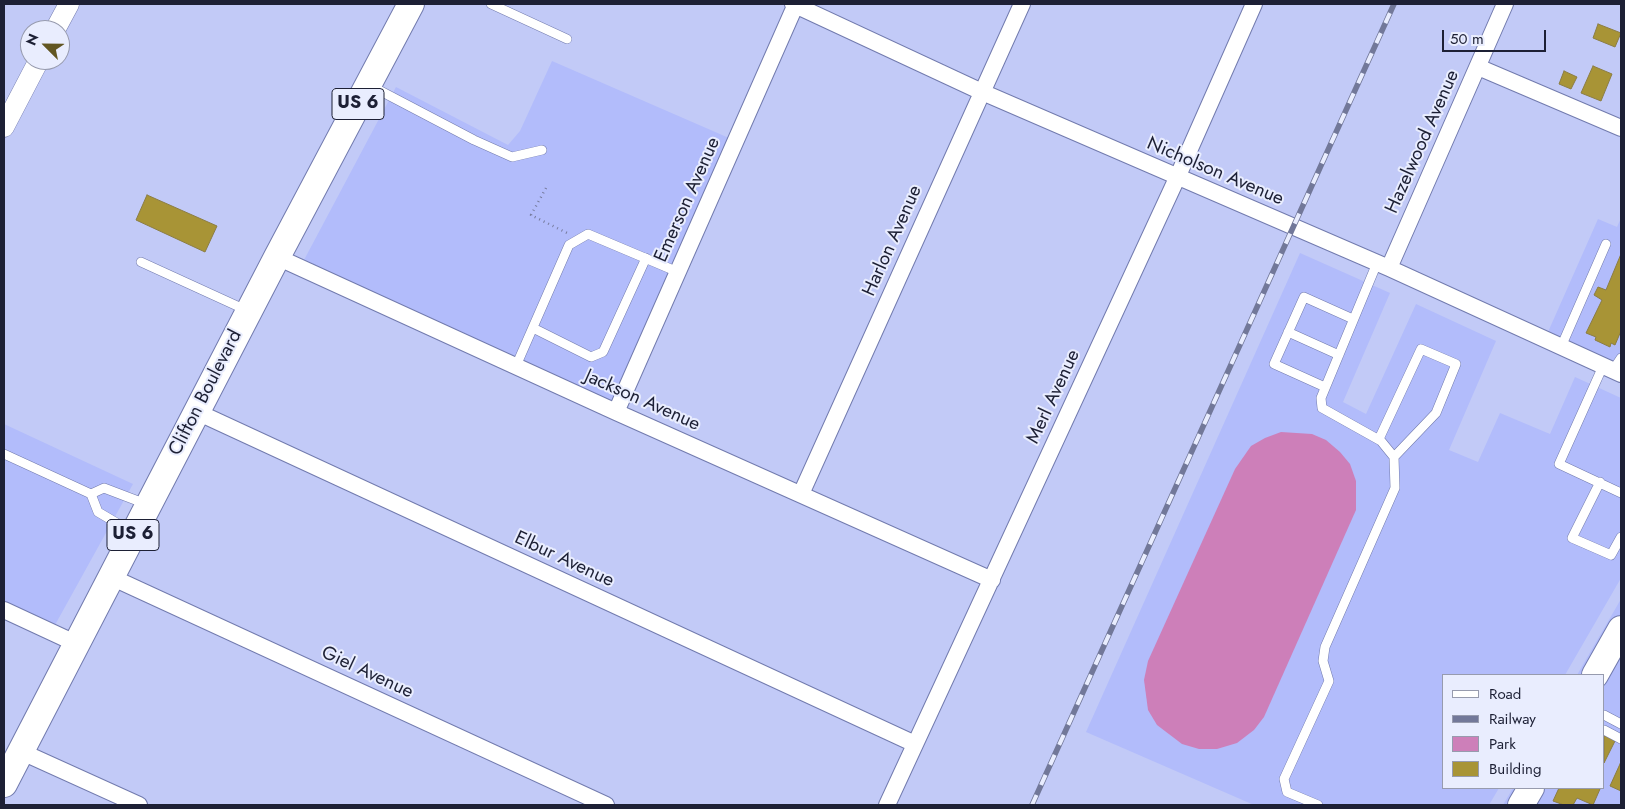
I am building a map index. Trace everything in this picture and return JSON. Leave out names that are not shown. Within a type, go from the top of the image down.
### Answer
[{"type":"main road","name":"Clifton Boulevard","points":[[4,784],[276,257],[411,4]]},
{"type":"main road","points":[[1596,674],[1621,628]]},
{"type":"main road","points":[[1521,805],[1530,789]]},
{"type":"street","points":[[60,20],[69,4]]},
{"type":"street","name":"Nicholson Avenue","points":[[795,4],[982,92],[1383,266],[1561,347],[1615,367]]},
{"type":"street","name":"Emerson Avenue","points":[[616,412],[795,4]]},
{"type":"street","name":"Harlon Avenue","points":[[801,494],[1022,4]]},
{"type":"street","name":"Merl Avenue","points":[[887,805],[1177,178],[1254,4]]},
{"type":"street","name":"Hazelwood Avenue","points":[[1383,266],[1478,66],[1505,4]]},
{"type":"street","points":[[1478,66],[1621,128]]},
{"type":"street","points":[[4,127],[34,70]]},
{"type":"street","name":"Jackson Avenue","points":[[276,257],[992,580]]},
{"type":"street","name":"Elbur Avenue","points":[[196,412],[915,744]]},
{"type":"street","name":"Giel Avenue","points":[[111,577],[606,805]]},
{"type":"street","points":[[4,610],[76,643]]},
{"type":"street","points":[[22,752],[138,805]]},
{"type":"lane","points":[[491,4],[567,39]]},
{"type":"lane","points":[[368,84],[474,140],[512,157],[542,150]]},
{"type":"lane","points":[[516,366],[569,245],[588,234],[678,272]]},
{"type":"lane","points":[[1561,347],[1606,244]]},
{"type":"lane","points":[[533,328],[591,357],[604,352],[646,258]]},
{"type":"lane","points":[[141,262],[249,311]]},
{"type":"lane","points":[[1318,805],[1287,792],[1284,779],[1329,681],[1323,661],[1325,647],[1395,488],[1394,457],[1379,440],[1322,408],[1321,398],[1353,319],[1383,266]]},
{"type":"lane","points":[[1325,387],[1274,364],[1304,297],[1353,319]]},
{"type":"lane","points":[[1288,332],[1339,355]]},
{"type":"lane","points":[[1379,440],[1421,349],[1456,364],[1436,413],[1394,457]]},
{"type":"lane","points":[[1615,367],[1559,464],[1621,493]]},
{"type":"lane","points":[[4,454],[90,494],[98,512],[134,533]]},
{"type":"lane","points":[[1600,482],[1572,538],[1611,555],[1621,537]]},
{"type":"lane","points":[[90,494],[104,488],[148,505]]},
{"type":"lane","points":[[1605,716],[1621,724]]},
{"type":"lane","points":[[1605,731],[1621,739]]},
{"type":"path","points":[[546,188],[531,215],[570,235]]},
{"type":"shaded area","points":[[552,61],[729,138],[614,403],[304,260],[396,87],[508,145],[520,131]]},
{"type":"shaded area","points":[[1621,218],[1621,365],[1548,332],[1598,219],[1617,227]]},
{"type":"shaded area","points":[[1300,253],[1390,293],[1343,402],[1366,414],[1416,304],[1496,341],[1449,450],[1478,462],[1500,413],[1550,434],[1575,377],[1621,398],[1621,578],[1566,674],[1442,674],[1442,789],[1498,789],[1489,805],[1254,805],[1086,732]]},
{"type":"shaded area","points":[[4,424],[133,484],[55,625],[4,601]]},
{"type":"shaded area","points":[[1621,599],[1621,805],[1503,805],[1512,789],[1605,789],[1605,674],[1578,674]]},
{"type":"green space","points":[[1281,432],[1312,434],[1326,440],[1340,452],[1350,464],[1356,481],[1356,510],[1264,717],[1254,730],[1237,743],[1217,749],[1199,749],[1182,744],[1157,725],[1148,710],[1144,680],[1148,661],[1235,469],[1251,446]]},
{"type":"building","points":[[1598,24],[1621,33],[1615,47],[1593,38]]},
{"type":"building","points":[[1593,66],[1612,74],[1601,101],[1581,93]]},
{"type":"building","points":[[1564,71],[1577,77],[1571,89],[1559,84]]},
{"type":"building","points":[[147,195],[217,226],[205,252],[136,220]]},
{"type":"building","points":[[1621,254],[1621,331],[1615,345],[1611,343],[1610,347],[1595,340],[1596,337],[1586,333],[1602,300],[1594,295],[1598,287],[1606,290]]},
{"type":"building","points":[[1605,734],[1616,739],[1605,761]]},
{"type":"building","points":[[1621,765],[1621,791],[1610,786]]},
{"type":"building","points":[[1559,789],[1600,789],[1593,805],[1577,798],[1573,805],[1564,805],[1553,801]]},
{"type":"railway","points":[[1032,805],[1394,4]]}]
